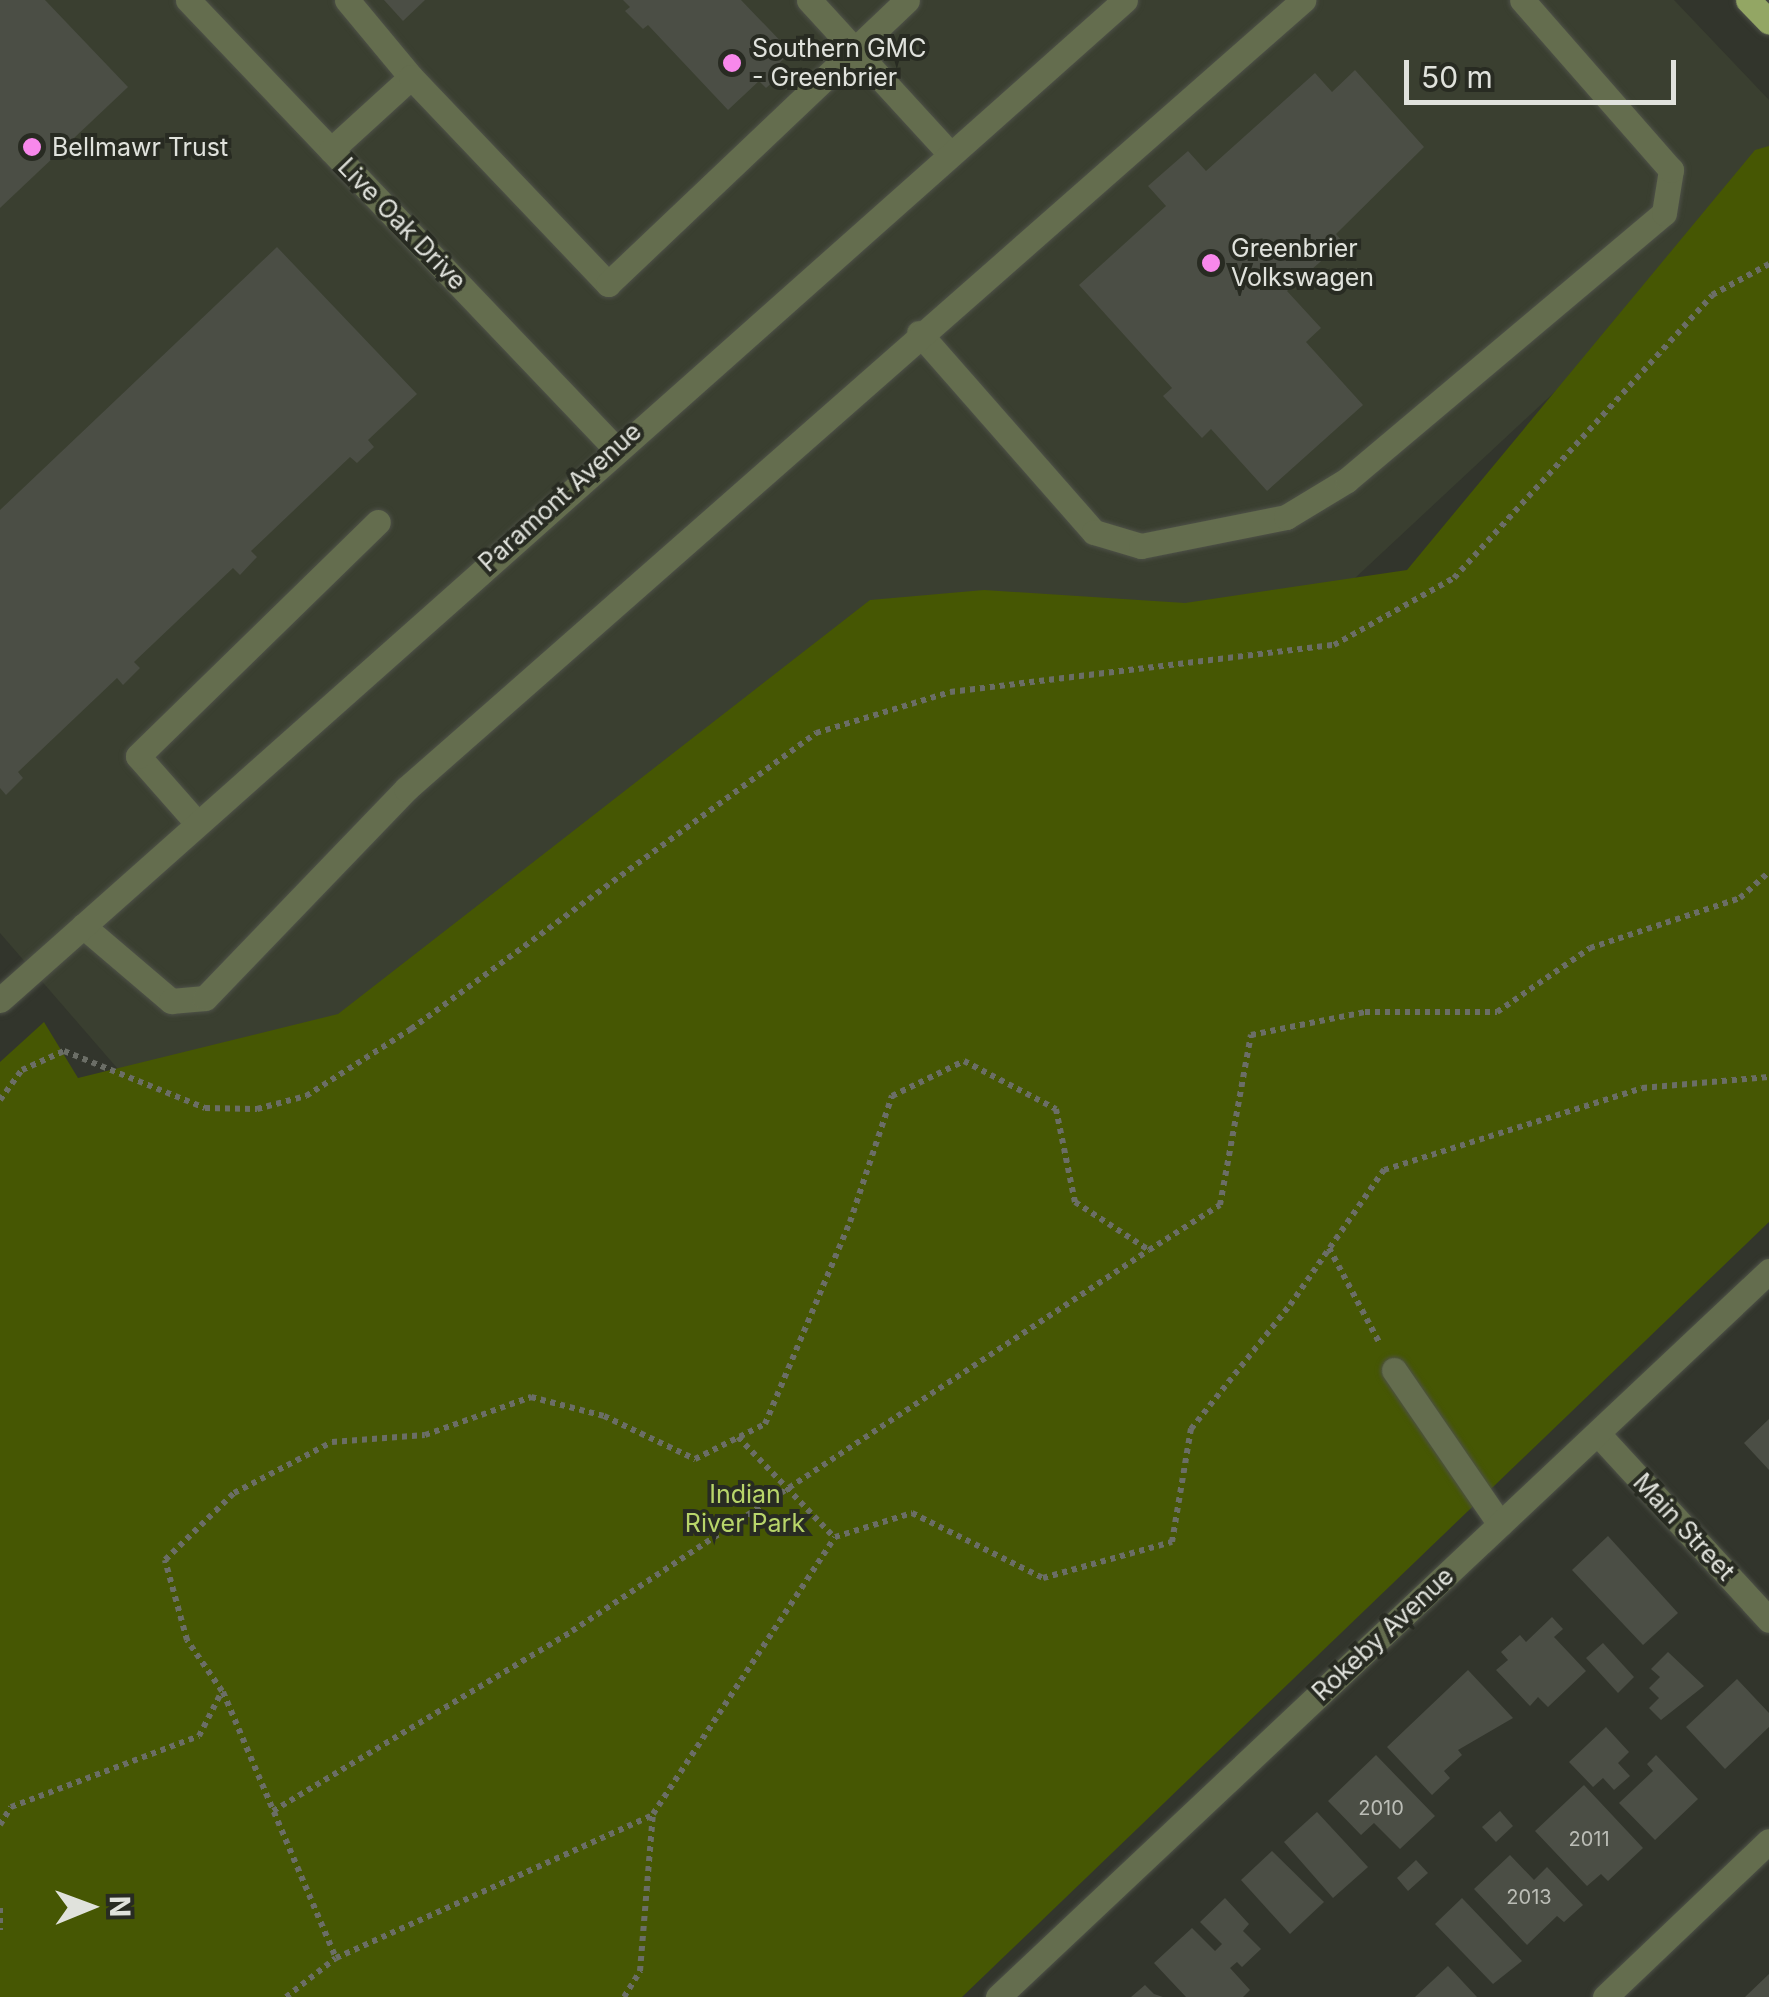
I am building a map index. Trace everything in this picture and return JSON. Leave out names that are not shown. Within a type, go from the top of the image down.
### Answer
[{"type":"main road","points":[[1748,0],[1769,22]]},
{"type":"street","name":"Live Oak Drive","points":[[188,0],[615,448]]},
{"type":"street","points":[[346,0],[411,78],[608,284],[907,0]]},
{"type":"street","points":[[809,0],[950,154]]},
{"type":"street","name":"Paramont Avenue","points":[[0,1000],[615,448],[1125,0]]},
{"type":"street","points":[[82,926],[172,1001],[204,998],[406,789],[1303,0]]},
{"type":"street","points":[[920,334],[1094,532],[1141,546],[1286,517],[1347,480],[1664,213],[1671,170],[1522,0]]},
{"type":"street","points":[[331,150],[411,78]]},
{"type":"street","points":[[197,823],[138,756],[378,522]]},
{"type":"street","name":"Rokeby Avenue","points":[[998,1997],[1769,1272]]},
{"type":"street","points":[[1394,1370],[1500,1524]]},
{"type":"street","name":"Main Street","points":[[1598,1435],[1769,1620]]},
{"type":"street","points":[[1605,1997],[1769,1840]]},
{"type":"path","points":[[0,1100],[22,1070],[64,1051],[205,1108],[257,1109],[306,1096],[411,1030],[816,733],[950,692],[1334,646],[1454,578],[1712,295],[1769,264]]},
{"type":"path","points":[[273,1811],[572,1631],[1220,1205],[1251,1035],[1365,1012],[1498,1012],[1590,948],[1740,898],[1769,872]]},
{"type":"path","points":[[336,1958],[222,1691],[188,1640],[166,1560],[234,1493],[332,1442],[425,1435],[531,1397],[604,1416],[696,1459],[765,1424],[850,1222],[892,1096],[964,1061],[1056,1108],[1075,1202],[1149,1250]]},
{"type":"path","points":[[624,1997],[640,1971],[653,1814],[835,1537],[912,1512],[1043,1578],[1172,1542],[1191,1430],[1384,1170],[1642,1088],[1769,1078]]},
{"type":"path","points":[[1329,1248],[1394,1370]]},
{"type":"path","points":[[738,1437],[835,1537]]},
{"type":"path","points":[[0,1825],[11,1807],[200,1736],[222,1691]]},
{"type":"path","points":[[286,1997],[336,1958],[653,1814]]},
{"type":"path","points":[[0,1908],[0,1930]]},
{"type":"shaded area","points":[[0,0],[1674,0],[1769,100],[1769,192],[1325,606],[450,1007],[150,1106],[0,933]]},
{"type":"green space","name":"Indian River Park","points":[[1769,146],[1769,1222],[962,1997],[0,1997],[0,1062],[44,1022],[78,1078],[338,1014],[870,600],[984,590],[1185,603],[1407,570],[1755,150]]},
{"type":"building","name":"Bellmawr Trust","points":[[0,0],[45,0],[128,87],[0,208]]},
{"type":"building","points":[[384,0],[425,0],[403,21]]},
{"type":"building","name":"Southern GMC - Greenbrier","points":[[623,0],[741,0],[791,52],[769,73],[775,80],[766,88],[759,81],[728,110],[648,25],[643,29],[625,11],[630,7]]},
{"type":"building","name":"Greenbrier Volkswagen","points":[[1355,70],[1424,147],[1336,234],[1343,242],[1287,291],[1321,328],[1306,342],[1363,405],[1267,491],[1211,429],[1202,438],[1163,396],[1172,388],[1079,285],[1166,206],[1148,186],[1188,151],[1206,171],[1315,73],[1332,92]]},
{"type":"building","points":[[277,247],[417,394],[368,440],[374,447],[357,463],[350,457],[251,551],[257,557],[240,575],[233,568],[134,662],[140,668],[123,685],[117,678],[18,772],[23,778],[6,795],[0,788],[0,510]]},
{"type":"building","points":[[1769,1419],[1769,1470],[1744,1443]]},
{"type":"building","points":[[1608,1536],[1678,1613],[1643,1645],[1572,1570]]},
{"type":"building","points":[[1552,1617],[1563,1629],[1554,1637],[1586,1671],[1548,1707],[1538,1697],[1530,1706],[1496,1670],[1508,1660],[1501,1652],[1520,1635],[1526,1642]]},
{"type":"building","points":[[1603,1643],[1634,1677],[1618,1693],[1586,1658]]},
{"type":"building","points":[[1668,1652],[1704,1686],[1661,1720],[1649,1708],[1659,1698],[1649,1688],[1660,1677],[1651,1669]]},
{"type":"building","points":[[1468,1670],[1513,1718],[1458,1750],[1462,1755],[1444,1771],[1450,1778],[1432,1795],[1387,1747]]},
{"type":"building","points":[[1737,1679],[1769,1713],[1769,1727],[1725,1769],[1686,1727]]},
{"type":"building","points":[[1606,1727],[1629,1752],[1618,1763],[1630,1776],[1614,1790],[1603,1778],[1593,1787],[1569,1762]]},
{"type":"building","points":[[1376,1755],[1435,1816],[1400,1849],[1374,1823],[1361,1835],[1328,1801]]},
{"type":"building","points":[[1656,1755],[1698,1799],[1655,1840],[1619,1803],[1653,1771],[1647,1764]]},
{"type":"building","points":[[1584,1785],[1643,1848],[1608,1881],[1601,1874],[1587,1886],[1535,1831]]},
{"type":"building","points":[[1500,1811],[1513,1826],[1496,1842],[1482,1827]]},
{"type":"building","points":[[1317,1812],[1368,1867],[1333,1898],[1284,1842]]},
{"type":"building","points":[[1272,1851],[1324,1902],[1290,1934],[1241,1880]]},
{"type":"building","points":[[1510,1855],[1534,1880],[1547,1867],[1583,1905],[1564,1922],[1557,1916],[1527,1945],[1474,1889]]},
{"type":"building","points":[[1416,1860],[1428,1873],[1408,1891],[1397,1878]]},
{"type":"building","points":[[1225,1898],[1249,1924],[1243,1931],[1261,1949],[1242,1967],[1237,1962],[1230,1968],[1250,1990],[1243,1997],[1186,1997],[1154,1963],[1192,1928],[1215,1951],[1222,1944],[1200,1922]]},
{"type":"building","points":[[1462,1898],[1522,1961],[1493,1984],[1435,1924]]},
{"type":"building","points":[[1448,1966],[1477,1997],[1415,1997]]},
{"type":"building","points":[[1769,1974],[1769,1997],[1745,1997]]},
{"type":"building","points":[[1145,1985],[1154,1994],[1163,1997],[1131,1997]]},
{"type":"place","name":"Southern GMC - Greenbrier","points":[[732,63]]},
{"type":"place","name":"Bellmawr Trust","points":[[32,147]]},
{"type":"place","name":"Greenbrier Volkswagen","points":[[1211,263]]}]
